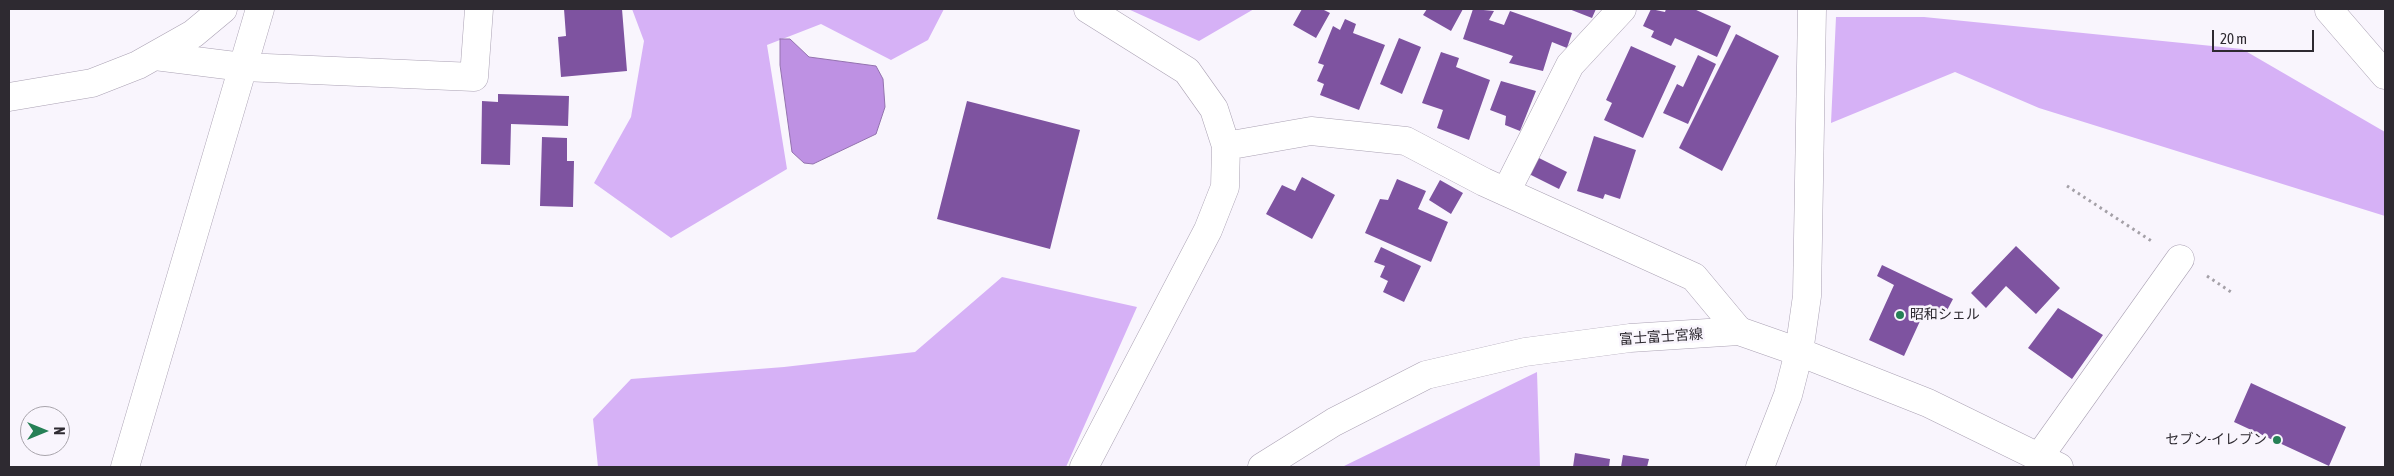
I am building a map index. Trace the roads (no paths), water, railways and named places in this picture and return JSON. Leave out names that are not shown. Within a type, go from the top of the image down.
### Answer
[{"type":"street","points":[[9,97],[92,83],[138,65],[193,34],[223,9]]},
{"type":"street","points":[[125,467],[260,9]]},
{"type":"street","points":[[155,56],[243,67],[474,77],[479,9]]},
{"type":"street","points":[[1084,467],[1208,230],[1225,186],[1226,146],[1214,109],[1187,72],[1088,9]]},
{"type":"street","points":[[1506,192],[1570,65],[1622,9]]},
{"type":"street","points":[[1760,467],[1788,395],[1799,352],[1807,296],[1812,9]]},
{"type":"street","points":[[2327,9],[2385,75]]},
{"type":"street","points":[[1226,146],[1310,131],[1406,141],[1506,192],[1694,277],[1739,331]]},
{"type":"street","points":[[2049,462],[2180,259]]},
{"type":"street","name":"富士富士宮線","points":[[1262,467],[1334,422],[1426,375],[1525,352],[1630,338],[1739,331],[1799,352],[1928,403],[2049,462]]},
{"type":"place","name":"昭和シェル","points":[[1900,315]]},
{"type":"place","name":"セブン-イレブン","points":[[2277,440]]}]
